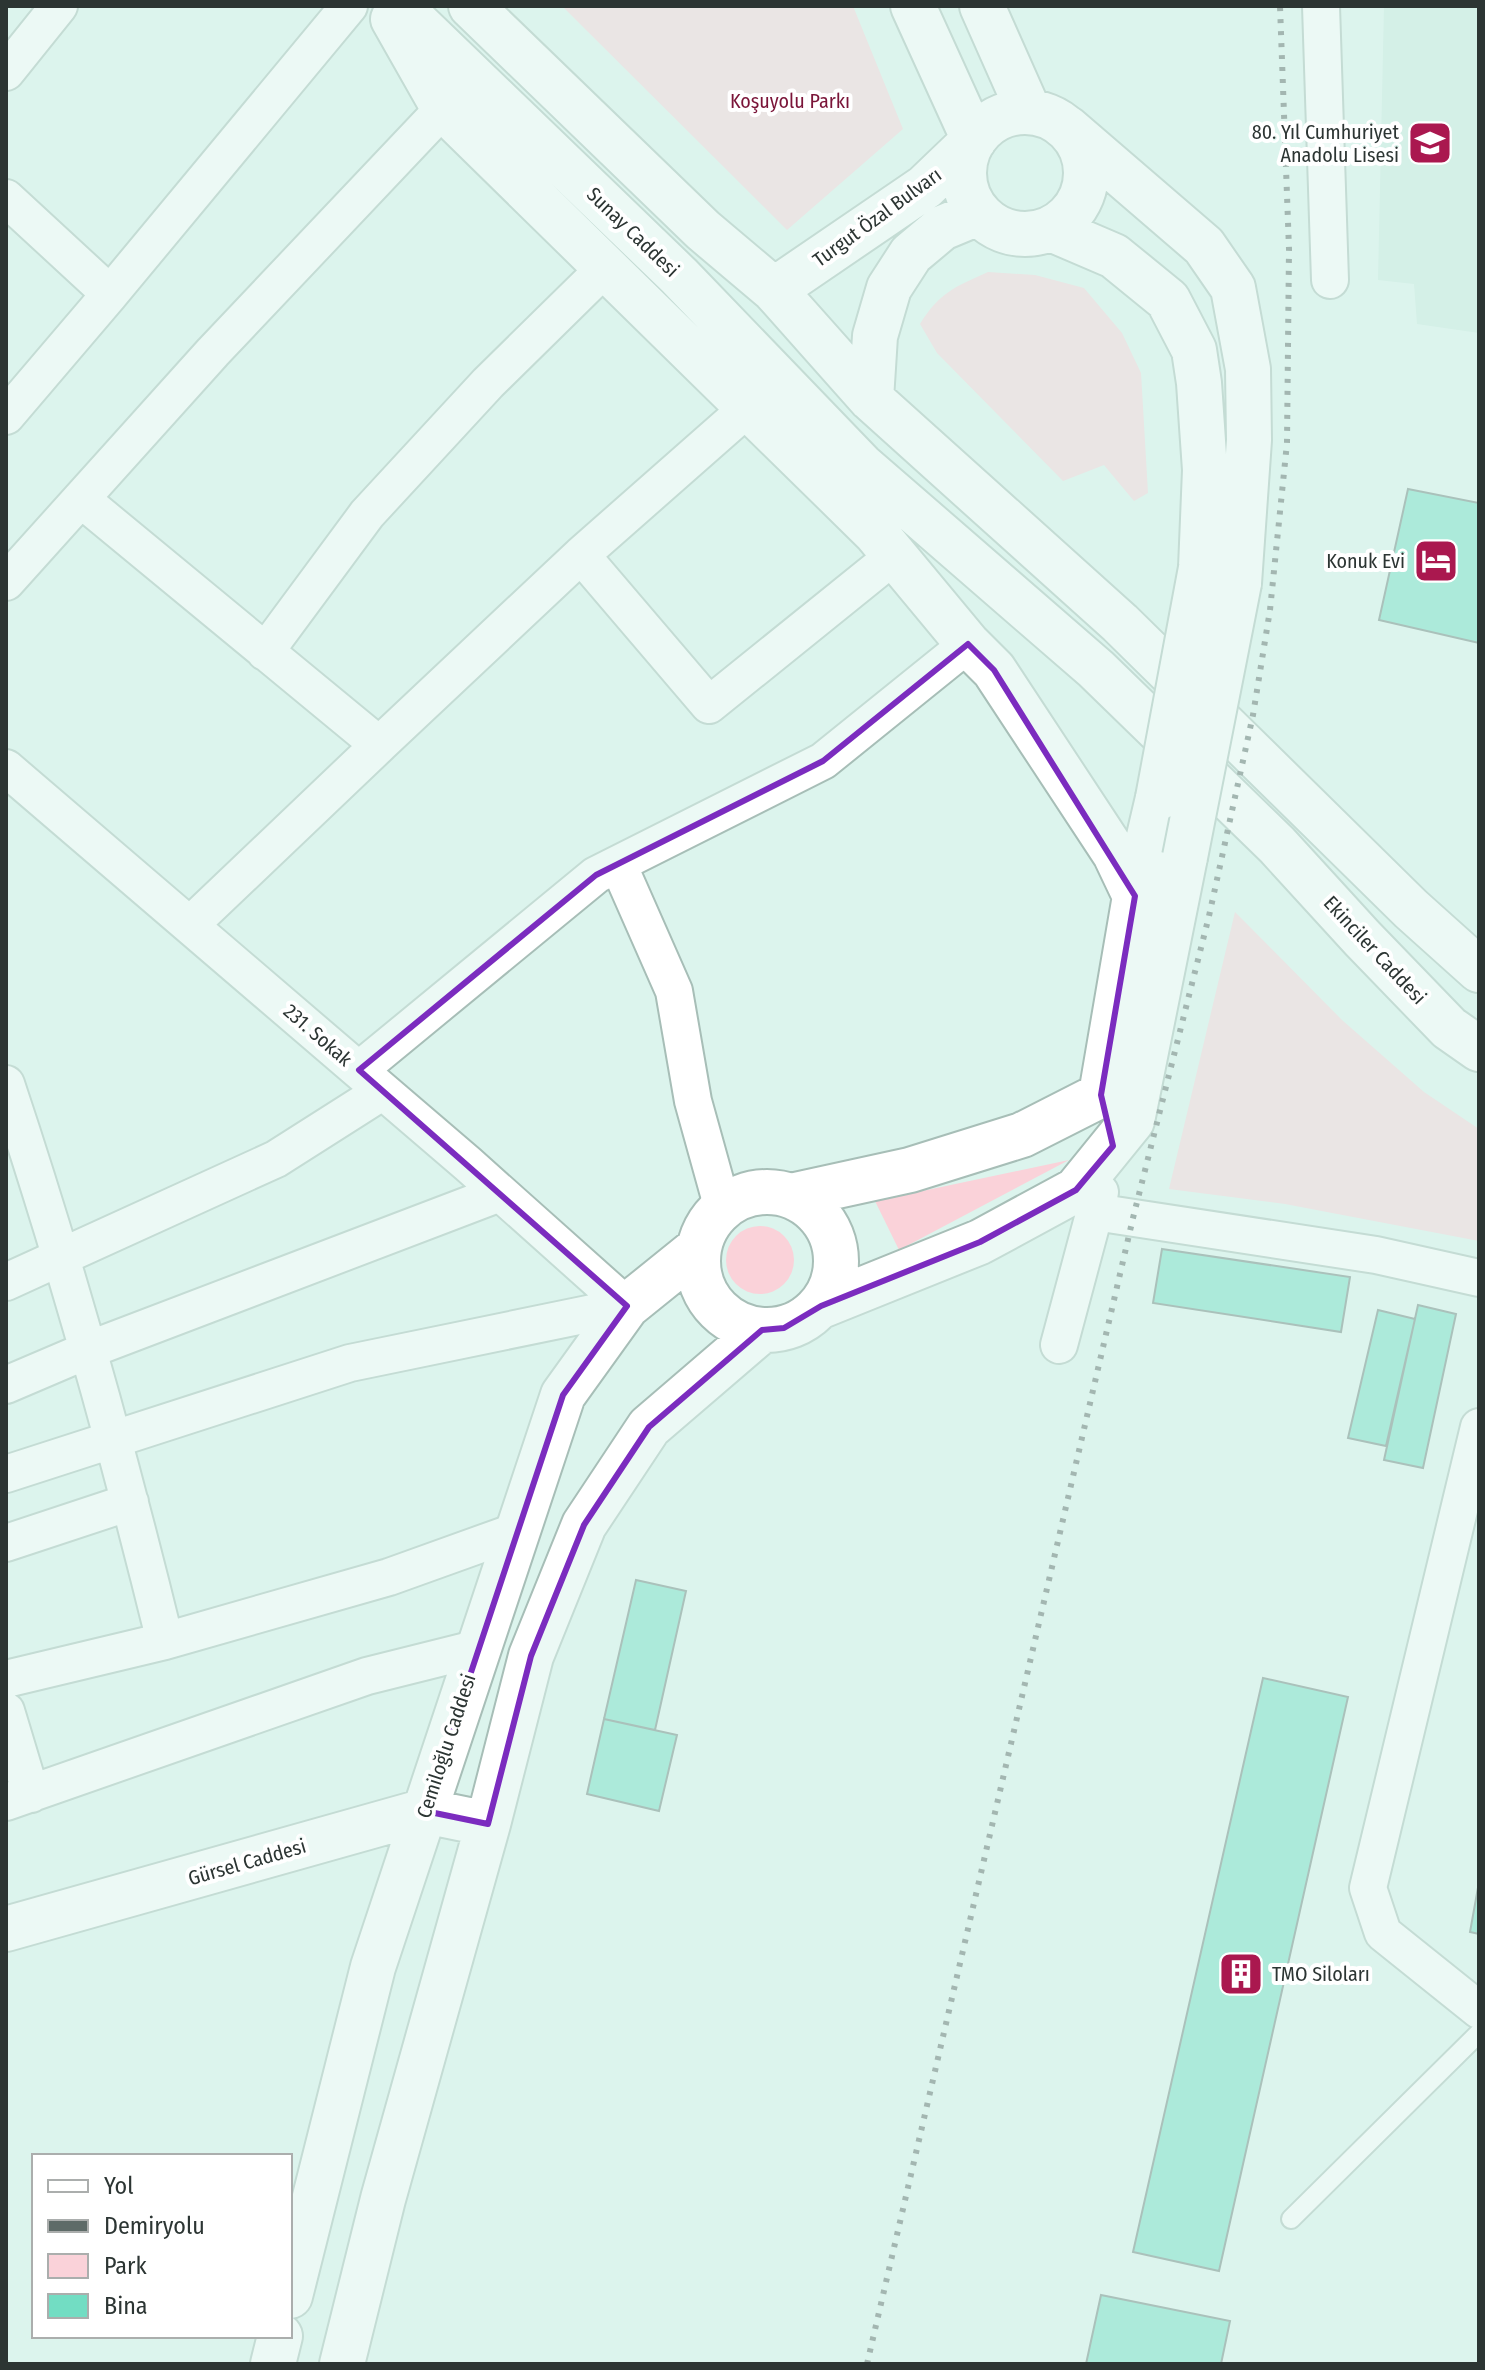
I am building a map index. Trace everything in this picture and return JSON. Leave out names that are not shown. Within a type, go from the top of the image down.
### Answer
[{"type":"main road","points":[[386,6],[444,109],[875,532],[968,644],[994,670],[1115,854],[1135,896]]},
{"type":"main road","name":"Sunay Caddesi","points":[[399,6],[679,276],[861,465],[1096,669],[1277,845]]},
{"type":"main road","points":[[471,6],[703,230],[774,290],[871,399],[1120,623],[1411,909],[1479,970]]},
{"type":"main road","points":[[913,6],[974,140],[966,158],[964,177],[968,196],[978,213],[993,225],[1012,233],[1032,235],[1051,229],[1068,218],[1080,202],[1086,183],[1086,163],[1080,144],[1048,120]]},
{"type":"main road","points":[[791,1196],[910,1170],[1008,1139],[1101,1095],[1135,896],[1158,798],[1220,576],[1249,440],[1248,369],[1233,288],[1204,246],[1048,120],[982,6]]},
{"type":"main road","name":"Turgut Özal Bulvarı","points":[[774,290],[925,187],[984,127],[1013,113],[1048,120]]},
{"type":"main road","points":[[871,399],[875,336],[889,288],[911,254],[942,228],[978,213]]},
{"type":"main road","points":[[821,1306],[980,1242],[1076,1190],[1132,1121],[1185,857],[1220,576],[1205,470],[1194,350],[1168,300],[1114,256],[1051,229]]},
{"type":"main road","name":"Ekinciler Caddesi","points":[[1277,845],[1449,1028],[1479,1049]]},
{"type":"main road","points":[[773,1192],[791,1196],[810,1207],[825,1223],[834,1243],[837,1265],[832,1287],[821,1306],[805,1320],[784,1328],[762,1330],[739,1325],[720,1312],[706,1294],[699,1271],[699,1248],[707,1227],[723,1209],[738,1199],[773,1192]]},
{"type":"main road","name":"Cemiloğlu Caddesi","points":[[292,2288],[373,1967],[563,1395],[627,1306],[699,1248]]},
{"type":"main road","points":[[342,2364],[383,2199],[488,1824],[531,1656],[584,1525],[649,1427],[762,1330]]},
{"type":"main road","name":"Gürsel Caddesi","points":[[6,1929],[425,1811],[488,1824]]},
{"type":"main road","points":[[273,2364],[280,2338]]},
{"type":"street","points":[[6,72],[59,6]]},
{"type":"street","points":[[6,416],[349,6]]},
{"type":"street","points":[[1321,6],[1330,280]]},
{"type":"street","points":[[6,582],[213,352],[473,78]]},
{"type":"street","points":[[6,198],[110,294]]},
{"type":"street","points":[[265,652],[367,514],[488,383],[606,267]]},
{"type":"street","points":[[190,925],[581,555],[749,407]]},
{"type":"street","points":[[81,499],[379,745]]},
{"type":"street","points":[[581,555],[709,705],[895,555]]},
{"type":"street","points":[[6,1282],[276,1159],[371,1080],[596,875],[823,761],[968,644]]},
{"type":"street","name":"231. Sokak","points":[[6,768],[371,1080],[627,1306]]},
{"type":"street","points":[[618,864],[674,991],[693,1101],[723,1209]]},
{"type":"street","points":[[6,1084],[19,1172],[60,1259],[113,1439],[165,1641]]},
{"type":"street","points":[[1059,1345],[1113,1146],[1101,1095]]},
{"type":"street","points":[[6,1385],[88,1350],[500,1193]]},
{"type":"street","points":[[1095,1212],[1376,1255],[1479,1278]]},
{"type":"street","points":[[6,1474],[350,1363],[627,1306]]},
{"type":"street","points":[[1479,1427],[1368,1888],[1383,1933],[1479,2010]]},
{"type":"street","points":[[6,1543],[130,1502]]},
{"type":"street","points":[[6,1679],[165,1641],[389,1577],[517,1531]]},
{"type":"street","points":[[6,1711],[18,1798],[367,1676],[479,1648]]},
{"type":"lane","points":[[1291,2219],[1479,2033]]},
{"type":"highlighted area","points":[[968,644],[994,670],[1135,896],[1101,1095],[1113,1146],[1076,1190],[980,1242],[821,1306],[784,1328],[762,1330],[649,1427],[584,1525],[531,1656],[488,1824],[425,1811],[563,1395],[627,1306],[359,1070],[596,875],[823,761]]},
{"type":"shaded area","name":"80. Yıl Cumhuriyet Anadolu Lisesi","points":[[1384,6],[1479,6],[1479,333],[1417,324],[1414,284],[1378,280]]},
{"type":"green space","name":"Koşuyolu Parkı","points":[[562,6],[853,6],[903,129],[787,230]]},
{"type":"green space","points":[[988,272],[1035,275],[1084,288],[1122,333],[1141,373],[1148,493],[1134,501],[1104,465],[1063,481],[937,353],[920,324],[934,304],[949,292]]},
{"type":"green space","points":[[1235,912],[1342,1020],[1424,1092],[1479,1129],[1479,1241],[1285,1204],[1169,1189]]},
{"type":"green space","points":[[1069,1160],[899,1250],[875,1201]]},
{"type":"green space","points":[[760,1226],[784,1236],[794,1260],[784,1284],[760,1294],[736,1284],[726,1260],[736,1236]]},
{"type":"building","name":"Konuk Evi","points":[[1408,489],[1479,503],[1479,643],[1379,620]]},
{"type":"building","points":[[1162,1249],[1350,1277],[1341,1332],[1153,1303]]},
{"type":"building","points":[[1418,1305],[1456,1314],[1423,1468],[1384,1460]]},
{"type":"building","points":[[1378,1310],[1415,1319],[1386,1446],[1348,1438]]},
{"type":"building","points":[[636,1580],[686,1591],[655,1730],[604,1719]]},
{"type":"building","name":"TMO Siloları","points":[[1263,1678],[1348,1697],[1219,2271],[1133,2252]]},
{"type":"building","points":[[604,1719],[677,1735],[659,1811],[587,1794]]},
{"type":"building","points":[[1479,1882],[1479,1934],[1470,1932]]},
{"type":"building","points":[[1101,2295],[1230,2321],[1221,2364],[1086,2364]]},
{"type":"railway","points":[[867,2364],[1133,1218],[1209,916],[1253,715],[1270,610],[1287,443],[1289,249],[1280,6]]},
{"type":"place","name":"80. Yıl Cumhuriyet Anadolu Lisesi","points":[[1430,143]]},
{"type":"place","name":"Konuk Evi","points":[[1436,561]]},
{"type":"place","name":"TMO Siloları","points":[[1241,1974]]}]
